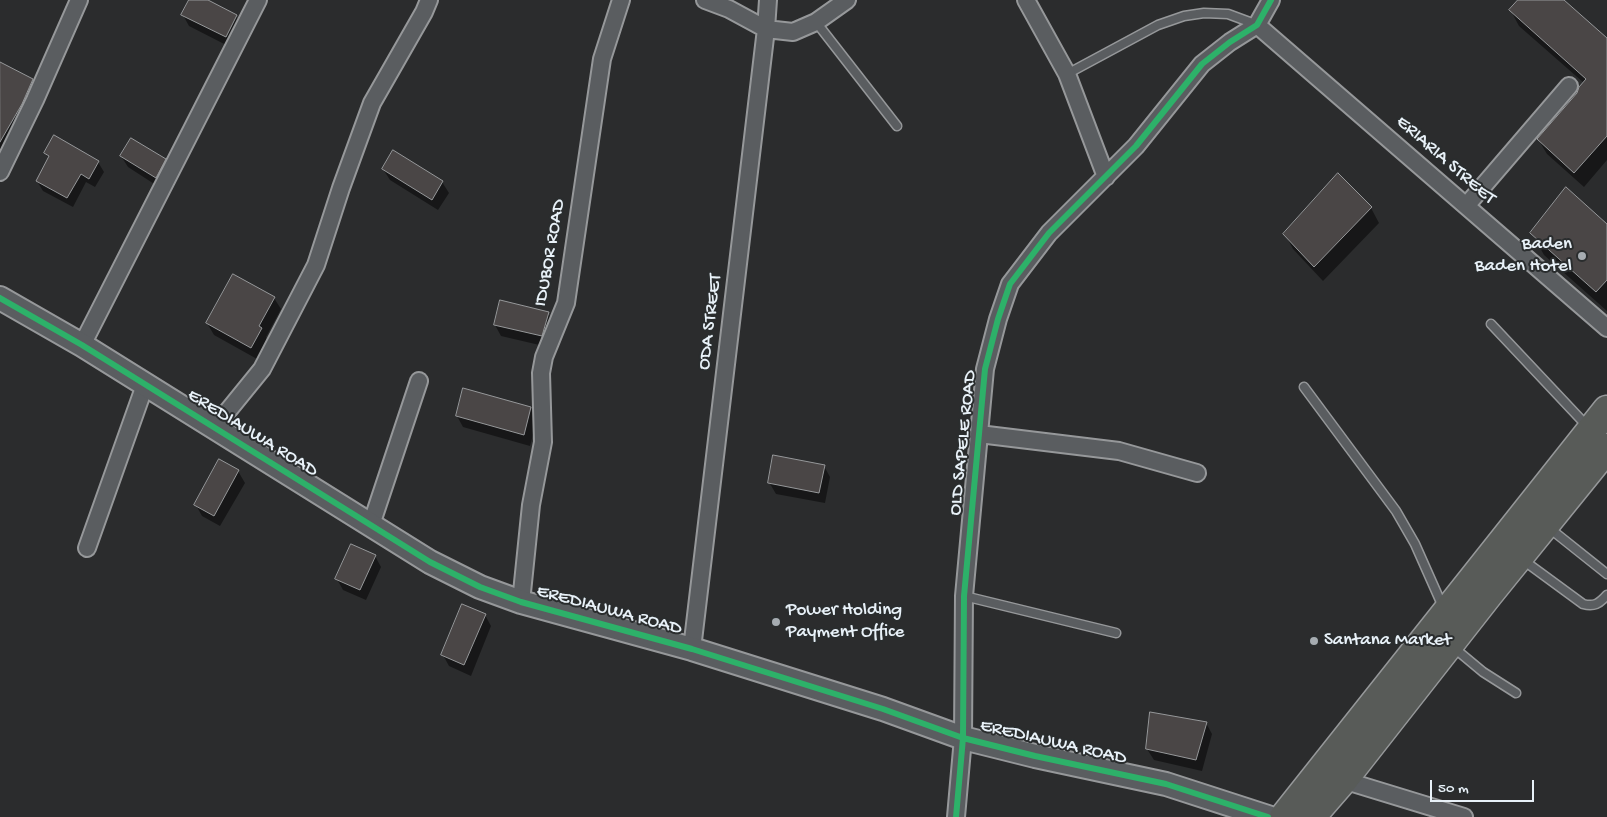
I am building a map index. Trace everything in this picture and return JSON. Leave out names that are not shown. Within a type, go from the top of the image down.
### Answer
[{"type":"highway","points":[[1311,817],[1343,780],[1545,524],[1602,429]]},
{"type":"highway","points":[[1284,817],[1446,613],[1602,429]]},
{"type":"street","points":[[0,172],[35,100],[79,0]]},
{"type":"street","points":[[82,345],[258,0]]},
{"type":"street","points":[[214,428],[262,369],[316,265],[341,188],[372,103],[429,0]]},
{"type":"street","points":[[705,0],[729,9],[766,28],[793,32],[816,22],[847,0]]},
{"type":"street","name":"ODA STREET","points":[[692,649],[768,0]]},
{"type":"street","points":[[1026,0],[1068,74],[1106,177]]},
{"type":"street","name":"OLD SAPELE ROAD","points":[[956,817],[963,738],[964,596],[985,369],[998,319],[1010,284],[1049,233],[1136,146],[1202,64],[1230,42],[1257,25],[1271,0]]},
{"type":"street","name":"IDUBOR ROAD","points":[[522,602],[531,505],[543,442],[540,373],[544,357],[566,303],[602,59],[620,1]]},
{"type":"street","name":"ERIARIA STREET","points":[[1257,25],[1607,328]]},
{"type":"street","points":[[1466,206],[1569,86]]},
{"type":"street","name":"EREDIAUWA ROAD","points":[[0,298],[82,345],[371,525],[447,570],[480,587],[522,602],[692,649],[883,709],[963,738],[1035,756],[1166,784],[1268,817]]},
{"type":"street","points":[[371,525],[419,381]]},
{"type":"street","points":[[87,548],[146,385]]},
{"type":"street","points":[[979,434],[1119,451],[1197,473]]},
{"type":"street","points":[[1343,780],[1464,817]]},
{"type":"lane","points":[[1068,74],[1158,25],[1184,16],[1204,13],[1228,14],[1257,25]]},
{"type":"lane","points":[[816,22],[897,126]]},
{"type":"lane","points":[[1491,324],[1602,429]]},
{"type":"lane","points":[[1304,387],[1396,511],[1415,544],[1446,613]]},
{"type":"lane","points":[[1545,524],[1607,574]]},
{"type":"lane","points":[[1519,557],[1583,604],[1591,606],[1599,603],[1607,595]]},
{"type":"lane","points":[[964,596],[1116,633]]},
{"type":"lane","points":[[1450,644],[1483,672],[1516,693]]},
{"type":"building","points":[[189,0],[208,0],[237,15],[226,37],[181,15]]},
{"type":"building","points":[[1518,0],[1564,0],[1607,38],[1607,136],[1574,173],[1537,139],[1577,93],[1579,87],[1586,79],[1509,10]]},
{"type":"building","points":[[0,62],[33,79],[22,104],[0,142]]},
{"type":"building","points":[[54,135],[99,161],[89,179],[81,174],[67,198],[36,181],[49,156],[44,153]]},
{"type":"building","points":[[131,138],[166,159],[156,178],[120,156]]},
{"type":"building","points":[[393,150],[443,181],[432,200],[382,169]]},
{"type":"building","points":[[1338,173],[1372,207],[1314,267],[1283,234]]},
{"type":"building","name":"Baden Baden Hotel","points":[[1566,187],[1607,224],[1607,280],[1596,292],[1530,233]]},
{"type":"building","points":[[233,274],[275,297],[259,326],[262,328],[251,348],[206,323]]},
{"type":"building","points":[[500,300],[549,312],[542,336],[494,325]]},
{"type":"building","points":[[463,388],[531,407],[524,435],[456,416]]},
{"type":"building","points":[[773,455],[825,465],[819,493],[768,483]]},
{"type":"building","points":[[219,459],[239,470],[214,516],[194,505]]},
{"type":"building","points":[[351,544],[376,555],[360,590],[335,579]]},
{"type":"building","points":[[462,604],[486,614],[464,665],[441,655]]},
{"type":"building","points":[[1150,712],[1207,722],[1196,760],[1146,749]]},
{"type":"cycle path","points":[[956,817],[963,738],[964,596],[985,369],[998,319],[1010,284],[1049,233],[1136,146],[1202,64],[1230,42],[1257,25],[1271,0]]},
{"type":"cycle path","points":[[0,298],[82,345],[430,562],[480,587],[521,602],[692,649],[883,709],[963,738],[1035,756],[1166,784],[1268,817]]},
{"type":"place","name":"Baden Baden Hotel","points":[[1582,256]]},
{"type":"place","name":"Power Holding Payment Office","points":[[776,622]]},
{"type":"place","name":"Santana Market","points":[[1314,641]]}]
